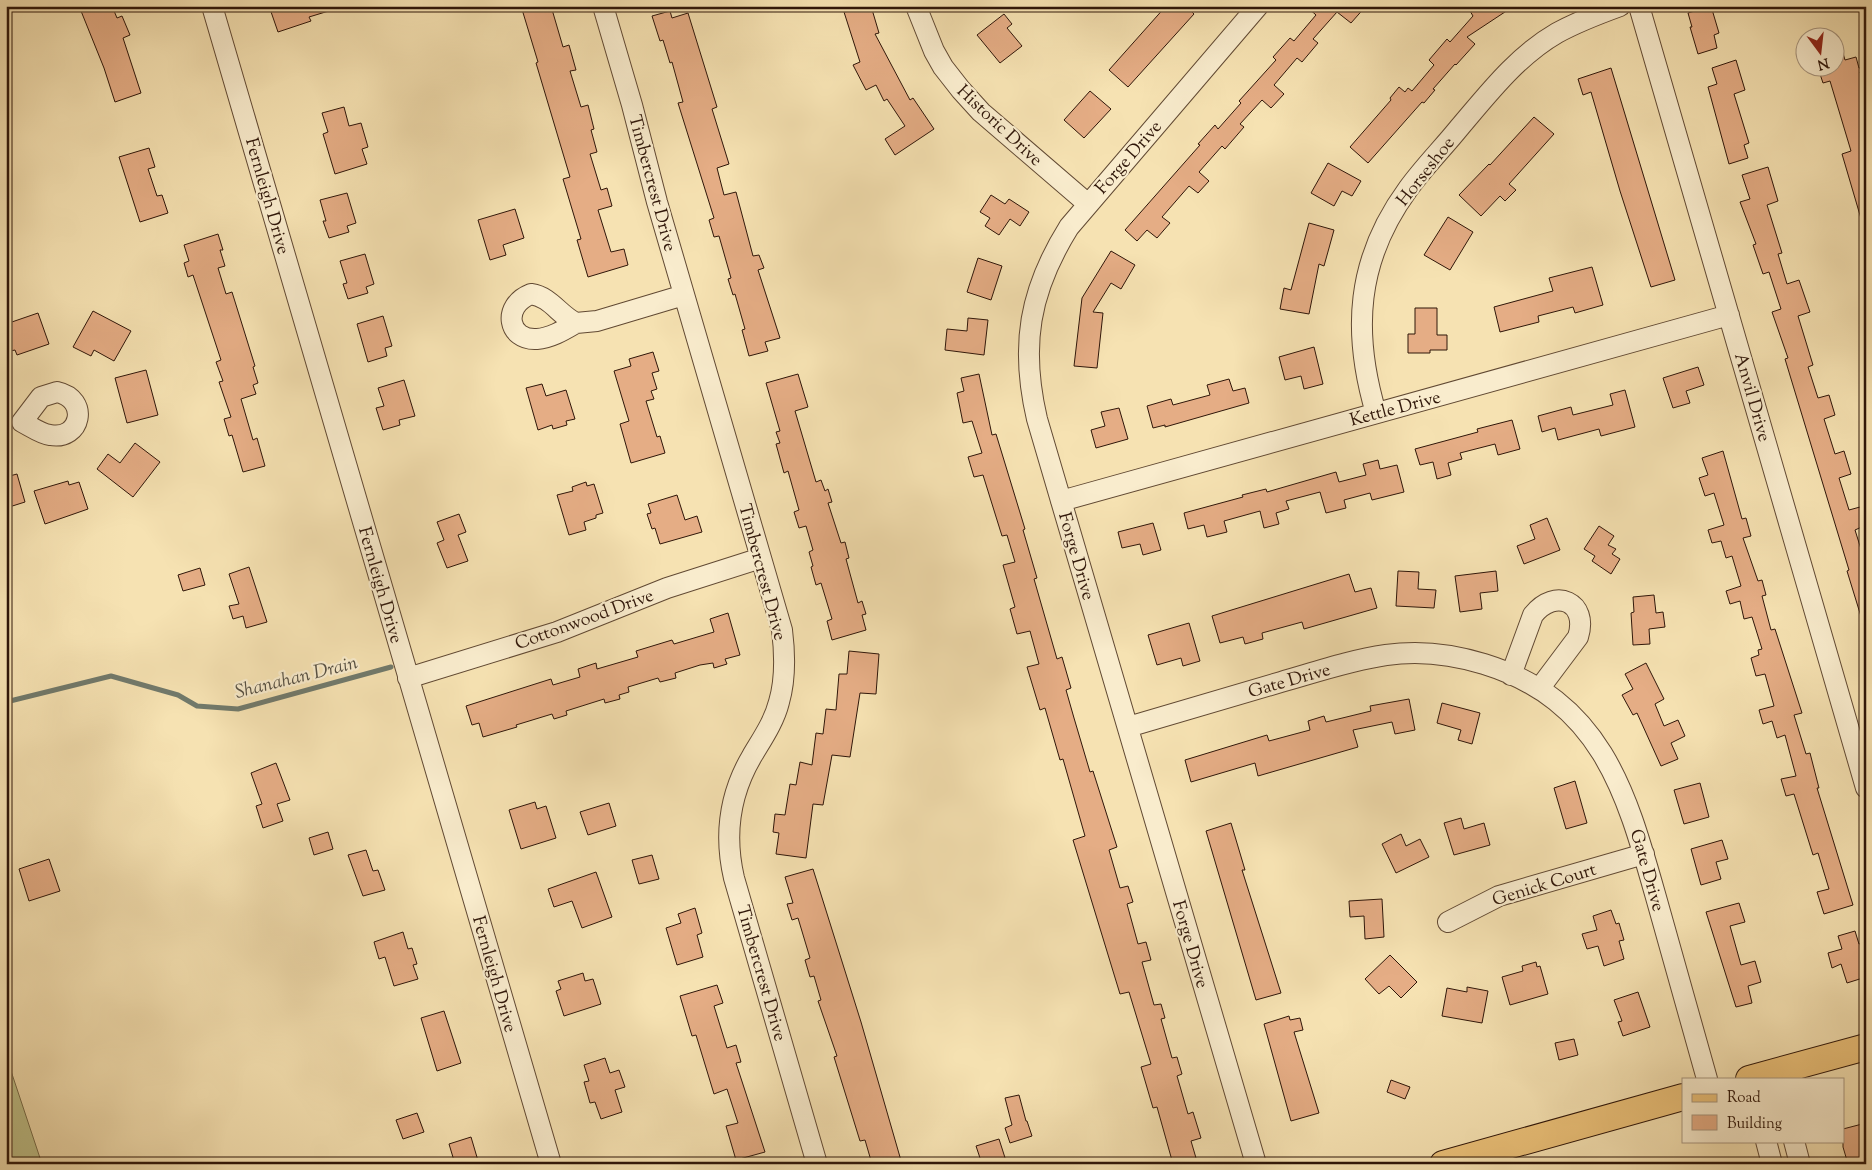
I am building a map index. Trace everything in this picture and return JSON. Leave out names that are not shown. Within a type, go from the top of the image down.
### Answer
[{"type":"main road","points":[[1756,1078],[1775,1075],[1866,1047]]},
{"type":"main road","points":[[1443,1164],[1682,1097]]},
{"type":"street","name":"Fernleigh Drive","points":[[212,6],[551,1164]]},
{"type":"street","name":"Timbercrest Drive","points":[[603,6],[632,105],[657,202],[782,630],[785,662],[779,702],[772,722],[740,777],[729,817],[728,838],[734,878],[818,1164]]},
{"type":"street","name":"Historic Drive","points":[[916,6],[934,51],[943,67],[961,90],[981,112],[1088,204]]},
{"type":"street","name":"Forge Drive","points":[[1256,1164],[1032,398],[1028,352],[1029,334],[1037,295],[1056,247],[1069,227],[1258,6]]},
{"type":"street","name":"Horseshoe","points":[[1376,413],[1364,365],[1361,317],[1373,257],[1396,207],[1408,189],[1488,94],[1540,44],[1577,23],[1620,6]]},
{"type":"street","name":"Anvil Drive","points":[[1639,6],[1866,788]]},
{"type":"street","points":[[576,323],[598,321],[684,295]]},
{"type":"street","name":"Kettle Drive","points":[[1061,501],[1729,315]]},
{"type":"street","name":"Cottonwood Drive","points":[[408,678],[557,632],[667,588],[761,558]]},
{"type":"street","points":[[1511,675],[1533,615],[1544,603],[1559,600],[1567,602],[1574,607],[1580,618],[1581,627],[1578,637],[1539,689]]},
{"type":"street","name":"Gate Drive","points":[[1128,727],[1339,665],[1386,654],[1420,652],[1466,659],[1511,675],[1539,689],[1573,715],[1600,749],[1621,788],[1644,854],[1707,1078]]},
{"type":"street","name":"Genick Court","points":[[1448,922],[1499,896],[1644,854]]},
{"type":"street","points":[[1766,1142],[1772,1164]]},
{"type":"street","points":[[1794,1142],[1800,1164]]},
{"type":"green space","points":[[6,1056],[42,1164],[6,1164]]},
{"type":"building","points":[[79,6],[112,6],[117,18],[122,16],[130,35],[123,38],[141,93],[115,102],[104,68]]},
{"type":"building","points":[[269,6],[332,6],[332,10],[309,17],[311,21],[278,32]]},
{"type":"building","points":[[521,6],[551,6],[563,47],[569,45],[576,70],[570,71],[581,107],[588,105],[594,129],[591,130],[597,152],[590,154],[601,190],[607,188],[612,206],[598,210],[611,252],[624,249],[628,265],[588,277],[577,240],[581,239],[563,179],[570,177]]},
{"type":"building","points":[[849,6],[871,6],[879,33],[875,34],[910,100],[913,98],[934,129],[895,155],[885,139],[905,126],[887,99],[884,101],[876,85],[866,90],[853,65],[860,62],[844,12],[850,11]]},
{"type":"building","points":[[1166,6],[1186,6],[1194,14],[1128,87],[1109,70]]},
{"type":"building","points":[[1306,6],[1366,6],[1351,23],[1337,12],[1313,39],[1318,43],[1302,62],[1297,58],[1274,85],[1284,94],[1271,108],[1262,100],[1240,124],[1244,127],[1225,149],[1222,146],[1199,172],[1209,181],[1198,193],[1189,186],[1162,217],[1170,223],[1157,238],[1147,230],[1137,241],[1125,230],[1200,145],[1198,144],[1215,125],[1218,129],[1241,103],[1239,101],[1276,60],[1273,57],[1290,38],[1294,41],[1316,15]]},
{"type":"building","points":[[1467,6],[1514,6],[1467,37],[1475,44],[1433,89],[1435,90],[1424,103],[1422,102],[1368,163],[1350,147],[1391,100],[1390,98],[1399,87],[1405,92],[1408,88],[1412,91],[1434,65],[1429,60],[1447,39],[1450,42],[1473,16]]},
{"type":"building","points":[[1711,6],[1719,33],[1714,35],[1717,48],[1698,54],[1688,13]]},
{"type":"building","points":[[670,11],[672,18],[688,13],[717,107],[712,109],[729,164],[717,168],[724,195],[736,192],[753,256],[759,255],[764,268],[758,270],[780,338],[765,342],[768,351],[749,356],[742,330],[745,329],[735,294],[733,295],[728,279],[731,278],[719,236],[714,237],[709,220],[714,218],[678,103],[683,102],[672,62],[670,63],[663,40],[660,41],[652,16]]},
{"type":"building","points":[[1004,14],[1012,24],[1007,28],[1022,46],[1000,63],[977,35]]},
{"type":"building","points":[[1844,57],[1845,60],[1856,57],[1859,68],[1864,68],[1864,71],[1860,72],[1866,89],[1866,221],[1862,222],[1842,154],[1851,151],[1830,81],[1823,83],[1821,78],[1844,78]]},
{"type":"building","points":[[1736,60],[1745,90],[1734,94],[1749,143],[1744,145],[1748,158],[1729,164],[1708,87],[1717,84],[1712,68]]},
{"type":"building","points":[[1611,68],[1675,280],[1651,287],[1591,92],[1583,95],[1578,79]]},
{"type":"building","points":[[1090,91],[1111,109],[1084,138],[1064,120]]},
{"type":"building","points":[[344,107],[349,126],[361,123],[368,147],[362,149],[367,164],[335,174],[323,134],[328,132],[322,113]]},
{"type":"building","points":[[1534,117],[1554,134],[1509,184],[1516,190],[1505,201],[1500,196],[1481,216],[1459,195],[1490,165]]},
{"type":"building","points":[[149,148],[155,167],[148,169],[157,196],[162,195],[168,213],[140,222],[119,157]]},
{"type":"building","points":[[1328,163],[1361,181],[1352,196],[1342,191],[1334,206],[1311,193]]},
{"type":"building","points":[[1768,167],[1778,201],[1767,205],[1782,253],[1778,254],[1787,284],[1799,280],[1810,312],[1798,316],[1813,365],[1808,367],[1818,398],[1829,395],[1835,415],[1824,419],[1835,454],[1844,451],[1851,474],[1839,478],[1849,510],[1860,507],[1866,525],[1855,530],[1866,565],[1866,622],[1863,623],[1847,571],[1849,570],[1785,359],[1788,358],[1772,312],[1781,309],[1769,272],[1763,274],[1753,245],[1756,244],[1740,202],[1750,199],[1742,175]]},
{"type":"building","points":[[347,193],[356,223],[347,226],[349,232],[329,238],[323,221],[326,221],[320,200]]},
{"type":"building","points":[[991,195],[1005,204],[1009,199],[1029,212],[1020,226],[1010,219],[999,235],[985,226],[990,218],[980,212]]},
{"type":"building","points":[[515,209],[524,238],[503,245],[506,255],[490,260],[478,220]]},
{"type":"building","points":[[1448,217],[1473,232],[1450,270],[1424,255]]},
{"type":"building","points":[[1309,223],[1334,230],[1324,266],[1319,264],[1309,314],[1280,309],[1284,288],[1291,290]]},
{"type":"building","points":[[218,234],[225,266],[218,268],[226,294],[232,292],[255,366],[253,367],[258,383],[253,385],[256,394],[241,399],[253,440],[257,438],[265,466],[243,472],[232,435],[229,436],[224,419],[231,417],[219,382],[223,381],[216,362],[221,360],[193,275],[188,277],[184,263],[189,261],[184,245]]},
{"type":"building","points":[[1111,251],[1135,265],[1121,289],[1111,283],[1093,312],[1103,313],[1097,368],[1074,366],[1082,298]]},
{"type":"building","points":[[365,254],[374,284],[366,287],[368,293],[348,299],[343,284],[347,283],[340,261]]},
{"type":"building","points":[[978,258],[1002,266],[991,300],[967,292]]},
{"type":"building","points":[[1592,267],[1603,305],[1575,313],[1573,307],[1538,316],[1539,322],[1500,332],[1494,307],[1553,291],[1549,278]]},
{"type":"building","points":[[1415,308],[1437,308],[1437,335],[1447,335],[1447,350],[1430,350],[1430,353],[1408,353],[1408,334],[1415,334]]},
{"type":"building","points":[[93,311],[131,331],[114,361],[94,350],[91,356],[73,347]]},
{"type":"building","points":[[38,313],[49,344],[17,355],[15,350],[6,352],[6,324]]},
{"type":"building","points":[[383,316],[392,346],[385,348],[387,356],[368,362],[357,324]]},
{"type":"building","points":[[968,318],[988,320],[984,355],[945,350],[947,329],[967,331]]},
{"type":"building","points":[[1314,347],[1323,384],[1304,389],[1301,376],[1285,380],[1279,357]]},
{"type":"building","points":[[653,352],[659,371],[652,373],[657,389],[651,391],[654,399],[646,401],[657,437],[660,436],[665,453],[631,463],[620,424],[629,421],[614,371],[631,366],[629,359]]},
{"type":"building","points":[[1698,367],[1704,385],[1686,391],[1690,403],[1673,408],[1663,378]]},
{"type":"building","points":[[146,370],[158,415],[127,423],[115,378]]},
{"type":"building","points":[[798,374],[808,407],[795,411],[816,482],[821,480],[825,491],[828,489],[832,502],[828,503],[841,543],[845,542],[849,558],[846,559],[858,603],[862,601],[866,614],[862,615],[866,630],[832,640],[827,621],[832,619],[821,583],[816,585],[811,567],[813,566],[809,552],[813,550],[806,526],[799,528],[794,512],[799,510],[788,471],[784,473],[776,444],[780,443],[776,432],[780,431],[766,383]]},
{"type":"building","points":[[979,374],[992,435],[996,434],[1025,529],[1023,530],[1037,578],[1034,579],[1057,659],[1062,657],[1071,688],[1066,690],[1074,718],[1090,772],[1093,771],[1117,847],[1109,850],[1120,888],[1128,886],[1133,902],[1127,904],[1138,944],[1146,942],[1151,960],[1142,962],[1154,1005],[1161,1004],[1165,1018],[1161,1019],[1172,1058],[1177,1057],[1182,1074],[1177,1076],[1188,1114],[1193,1112],[1201,1138],[1191,1141],[1196,1158],[1177,1164],[1173,1164],[1157,1107],[1153,1108],[1141,1067],[1151,1064],[1129,992],[1120,994],[1073,840],[1085,836],[1063,759],[1060,760],[1045,708],[1040,710],[1027,667],[1039,664],[1030,631],[1017,634],[1010,609],[1015,607],[1003,565],[1015,562],[1007,535],[1002,536],[983,475],[974,477],[968,457],[982,453],[972,421],[963,423],[957,393],[964,391],[961,378]]},
{"type":"building","points":[[1229,379],[1233,391],[1245,388],[1249,403],[1165,427],[1165,425],[1153,428],[1147,406],[1171,399],[1173,405],[1210,395],[1207,385]]},
{"type":"building","points":[[404,380],[415,416],[399,420],[400,425],[383,430],[376,408],[384,406],[378,388]]},
{"type":"building","points":[[542,384],[546,396],[566,390],[575,419],[566,421],[567,425],[553,429],[552,425],[538,430],[526,388]]},
{"type":"building","points":[[1625,390],[1635,427],[1601,436],[1599,429],[1558,440],[1555,428],[1542,432],[1538,416],[1571,407],[1573,415],[1613,405],[1610,394]]},
{"type":"building","points":[[1119,408],[1128,439],[1096,448],[1091,430],[1105,426],[1101,412]]},
{"type":"building","points":[[1512,420],[1520,449],[1498,455],[1495,444],[1460,453],[1462,459],[1448,463],[1451,475],[1437,479],[1433,462],[1420,465],[1415,449],[1478,432],[1477,429]]},
{"type":"building","points":[[135,443],[160,462],[133,497],[97,469],[108,454],[120,463]]},
{"type":"building","points":[[1723,451],[1742,519],[1746,518],[1751,536],[1743,538],[1758,581],[1762,580],[1766,595],[1762,596],[1771,630],[1775,629],[1802,713],[1794,715],[1806,754],[1810,753],[1819,788],[1817,788],[1853,905],[1824,914],[1817,892],[1829,889],[1818,853],[1813,855],[1794,794],[1786,796],[1781,779],[1796,776],[1785,735],[1777,738],[1772,721],[1763,724],[1759,710],[1774,706],[1765,674],[1756,676],[1751,658],[1759,655],[1758,650],[1762,649],[1752,617],[1744,619],[1740,601],[1730,604],[1726,591],[1741,586],[1732,556],[1726,558],[1721,541],[1712,543],[1708,530],[1724,525],[1714,493],[1705,496],[1699,478],[1708,475],[1702,458]]},
{"type":"building","points":[[1378,460],[1380,469],[1397,465],[1404,492],[1372,500],[1370,493],[1344,500],[1346,508],[1326,513],[1320,492],[1286,501],[1289,509],[1276,513],[1279,524],[1264,528],[1260,511],[1224,521],[1227,532],[1207,537],[1204,525],[1188,529],[1184,513],[1243,497],[1242,495],[1266,489],[1267,492],[1336,472],[1339,482],[1366,475],[1363,464]]},
{"type":"building","points":[[17,474],[25,502],[6,508],[6,477]]},
{"type":"building","points":[[68,481],[69,485],[79,482],[88,509],[45,524],[34,491]]},
{"type":"building","points":[[586,482],[587,486],[594,484],[603,513],[596,515],[596,518],[584,522],[586,530],[569,535],[557,495],[573,491],[572,487]]},
{"type":"building","points":[[677,495],[685,520],[697,516],[702,532],[660,544],[655,528],[652,529],[647,514],[651,513],[648,504]]},
{"type":"building","points":[[459,514],[466,532],[458,535],[468,561],[447,568],[437,543],[444,540],[437,522]]},
{"type":"building","points":[[1547,518],[1560,550],[1524,564],[1517,546],[1535,539],[1530,525]]},
{"type":"building","points":[[1153,523],[1161,550],[1143,555],[1140,544],[1122,548],[1118,532]]},
{"type":"building","points":[[1599,526],[1614,536],[1608,545],[1616,549],[1612,554],[1620,559],[1611,574],[1592,561],[1595,556],[1584,549]]},
{"type":"building","points":[[249,567],[267,622],[246,628],[243,616],[233,619],[229,606],[239,604],[229,574]]},
{"type":"building","points":[[200,568],[205,585],[183,591],[178,575]]},
{"type":"building","points":[[1398,571],[1419,572],[1418,589],[1436,590],[1434,608],[1396,606]]},
{"type":"building","points":[[1496,571],[1498,591],[1480,593],[1482,609],[1460,612],[1455,576]]},
{"type":"building","points":[[1349,574],[1355,592],[1371,588],[1377,608],[1304,629],[1302,622],[1262,633],[1263,639],[1245,644],[1243,637],[1220,643],[1212,616]]},
{"type":"building","points":[[1654,595],[1656,613],[1663,612],[1665,627],[1649,629],[1650,644],[1633,645],[1631,613],[1634,612],[1633,597]]},
{"type":"building","points":[[728,613],[740,655],[725,659],[727,664],[714,668],[713,663],[700,665],[675,673],[676,678],[660,682],[658,678],[628,687],[629,692],[619,695],[620,699],[605,703],[604,699],[566,711],[567,715],[554,719],[552,714],[483,737],[479,723],[472,725],[466,706],[551,679],[553,685],[580,677],[578,669],[596,663],[597,669],[638,657],[636,651],[672,640],[674,644],[714,632],[710,619]]},
{"type":"building","points":[[1189,623],[1200,661],[1183,666],[1181,658],[1157,665],[1148,635]]},
{"type":"building","points":[[849,651],[879,654],[876,694],[860,693],[850,757],[832,755],[823,805],[813,804],[806,858],[776,854],[779,833],[773,832],[775,814],[785,815],[790,784],[796,785],[800,762],[812,765],[816,733],[823,734],[826,709],[836,710],[839,674],[847,674]]},
{"type":"building","points":[[1646,663],[1664,699],[1655,704],[1664,726],[1678,720],[1685,736],[1671,743],[1678,759],[1661,766],[1637,713],[1633,715],[1622,695],[1633,689],[1625,674]]},
{"type":"building","points":[[1409,699],[1415,730],[1395,734],[1392,722],[1353,730],[1358,747],[1258,776],[1255,763],[1191,782],[1185,760],[1267,735],[1269,741],[1310,730],[1308,721],[1324,716],[1326,722],[1371,711],[1370,706]]},
{"type":"building","points":[[1442,703],[1480,713],[1472,744],[1458,740],[1461,730],[1437,723]]},
{"type":"building","points":[[276,763],[290,800],[277,804],[283,821],[263,828],[256,806],[262,804],[251,773]]},
{"type":"building","points":[[1575,781],[1587,823],[1566,829],[1554,788]]},
{"type":"building","points":[[1700,783],[1709,817],[1684,824],[1674,790]]},
{"type":"building","points":[[535,802],[537,809],[546,806],[556,838],[521,849],[509,810]]},
{"type":"building","points":[[609,803],[616,826],[588,835],[580,812]]},
{"type":"building","points":[[1461,818],[1464,829],[1484,823],[1490,845],[1454,855],[1444,823]]},
{"type":"building","points":[[1231,823],[1245,870],[1242,870],[1281,993],[1256,1000],[1206,831]]},
{"type":"building","points":[[328,832],[333,849],[314,855],[309,838]]},
{"type":"building","points":[[1401,834],[1406,846],[1420,839],[1429,857],[1396,873],[1382,844]]},
{"type":"building","points":[[1722,840],[1728,859],[1716,862],[1721,879],[1701,885],[1691,849]]},
{"type":"building","points":[[366,850],[373,871],[378,870],[385,890],[363,896],[348,855]]},
{"type":"building","points":[[652,855],[659,879],[639,884],[632,860]]},
{"type":"building","points":[[49,859],[60,891],[29,901],[19,869]]},
{"type":"building","points":[[813,869],[861,1022],[902,1164],[872,1164],[865,1140],[860,1141],[834,1057],[837,1056],[818,1001],[821,1000],[814,976],[810,977],[805,960],[810,958],[798,918],[792,920],[787,904],[793,903],[785,877]]},
{"type":"building","points":[[596,872],[612,917],[582,928],[572,901],[554,907],[548,889]]},
{"type":"building","points":[[1382,899],[1384,937],[1365,939],[1364,916],[1350,917],[1349,901]]},
{"type":"building","points":[[1739,903],[1745,922],[1730,926],[1741,965],[1755,961],[1761,982],[1748,986],[1752,1003],[1736,1007],[1706,912]]},
{"type":"building","points":[[695,908],[702,933],[697,935],[703,957],[677,965],[666,928],[681,923],[678,914]]},
{"type":"building","points":[[1611,910],[1616,924],[1619,923],[1624,940],[1619,941],[1624,959],[1604,966],[1598,946],[1587,949],[1582,934],[1597,930],[1593,916]]},
{"type":"building","points":[[1855,931],[1859,944],[1862,943],[1866,955],[1866,959],[1862,960],[1866,977],[1847,983],[1841,964],[1832,968],[1828,953],[1842,949],[1838,936]]},
{"type":"building","points":[[403,932],[408,949],[412,948],[417,964],[413,965],[418,979],[394,986],[385,957],[379,959],[374,942]]},
{"type":"building","points":[[1390,955],[1417,982],[1401,998],[1389,986],[1379,994],[1365,979]]},
{"type":"building","points":[[1536,962],[1537,967],[1540,966],[1548,994],[1510,1005],[1502,977],[1523,971],[1522,966]]},
{"type":"building","points":[[583,973],[585,981],[593,979],[601,1004],[564,1016],[556,991],[561,989],[558,981]]},
{"type":"building","points":[[717,985],[723,1003],[714,1006],[727,1048],[736,1045],[741,1062],[736,1063],[765,1152],[736,1160],[726,1126],[738,1123],[727,1089],[714,1094],[696,1035],[692,1036],[680,996]]},
{"type":"building","points":[[1467,987],[1488,991],[1482,1023],[1442,1016],[1447,988],[1467,992]]},
{"type":"building","points":[[1638,992],[1650,1027],[1623,1036],[1618,1022],[1622,1021],[1614,1000]]},
{"type":"building","points":[[444,1011],[461,1063],[437,1071],[421,1018]]},
{"type":"building","points":[[1289,1016],[1290,1020],[1300,1018],[1303,1030],[1294,1032],[1319,1113],[1291,1121],[1264,1024]]},
{"type":"building","points":[[1574,1039],[1578,1055],[1559,1060],[1555,1043]]},
{"type":"building","points":[[605,1058],[610,1073],[619,1070],[625,1087],[615,1090],[622,1112],[601,1119],[595,1102],[590,1103],[584,1082],[589,1081],[584,1065]]},
{"type":"building","points":[[1391,1080],[1410,1087],[1405,1099],[1387,1092]]},
{"type":"building","points":[[1019,1095],[1032,1136],[1010,1143],[1005,1128],[1012,1125],[1005,1098]]},
{"type":"building","points":[[417,1113],[424,1132],[403,1139],[396,1120]]},
{"type":"building","points":[[1866,1123],[1866,1161],[1848,1164],[1843,1147],[1844,1129]]},
{"type":"building","points":[[471,1137],[479,1164],[455,1164],[449,1144]]},
{"type":"building","points":[[999,1139],[1007,1164],[982,1164],[976,1146]]},
{"type":"waterway","name":"Shanahan Drain","points":[[6,702],[111,676],[178,695],[197,706],[238,709],[391,667]]}]
